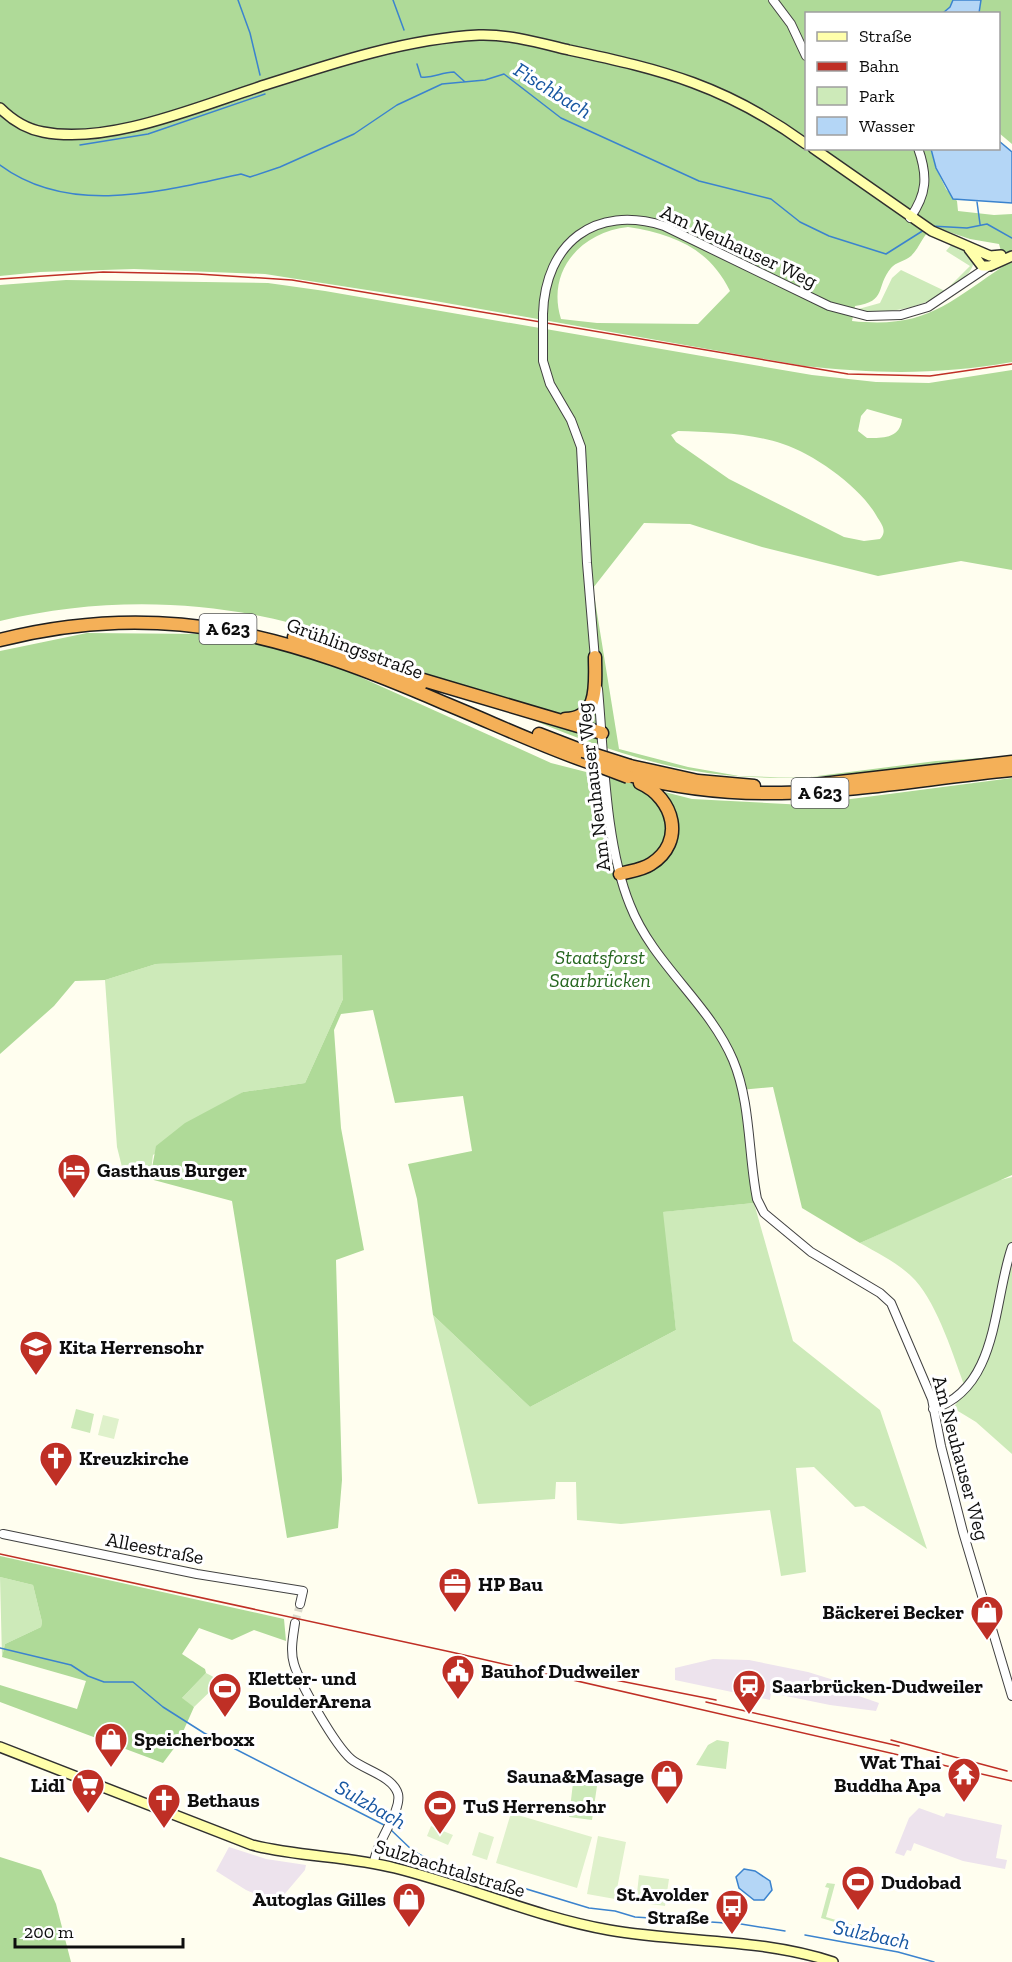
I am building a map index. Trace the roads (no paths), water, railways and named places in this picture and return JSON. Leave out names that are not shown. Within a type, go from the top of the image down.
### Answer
[{"type":"highway","name":"A 623","points":[[0,632],[92,615],[181,615],[273,631],[392,671],[581,755],[629,773],[765,787],[819,785],[1012,762]]},
{"type":"highway","name":"Grühlingsstraße","points":[[0,640],[55,628],[118,622],[181,623],[243,632],[304,648],[355,666],[581,755]]},
{"type":"highway","points":[[558,718],[578,718],[592,704],[595,694],[595,657]]},
{"type":"highway","points":[[392,671],[558,718],[602,733]]},
{"type":"highway","name":"A 623","points":[[581,755],[591,763],[698,789],[766,795],[819,793],[1012,770]]},
{"type":"highway","points":[[620,874],[651,864],[663,854],[672,837],[671,817],[664,800],[629,773]]},
{"type":"main road","points":[[0,108],[22,125],[44,132],[106,131],[153,122],[273,82],[379,52],[439,38],[483,35],[530,41],[687,78],[750,106],[805,143]]},
{"type":"main road","points":[[816,150],[920,225],[960,243],[986,264]]},
{"type":"main road","points":[[986,264],[1012,254]]},
{"type":"main road","points":[[986,264],[1001,255],[1012,254]]},
{"type":"main road","name":"Sulzbachtalstraße","points":[[0,1748],[237,1841],[289,1853],[374,1862],[581,1924],[646,1936],[801,1955],[819,1962]]},
{"type":"main road","name":"Sulzbachtalstraße","points":[[801,1955],[804,1952],[833,1962]]},
{"type":"street","points":[[773,0],[790,24],[805,52]]},
{"type":"street","points":[[910,218],[920,203],[926,187],[926,177],[919,150]]},
{"type":"street","name":"Am Neuhauser Weg","points":[[986,264],[972,278],[941,301],[913,312],[885,316],[847,312],[807,296],[664,226],[637,220],[618,220],[586,230],[562,252],[548,275],[543,314],[543,361],[550,384],[571,420],[581,447],[586,563],[610,820],[620,874],[630,906],[648,940],[717,1032],[733,1059],[742,1088],[755,1190],[760,1207],[767,1216],[811,1252],[887,1298],[903,1327],[928,1386],[964,1533],[1012,1696]]},
{"type":"street","points":[[933,1409],[948,1403],[960,1394],[980,1366],[991,1335],[1012,1248]]},
{"type":"street","name":"Alleestraße","points":[[3,1534],[44,1544],[303,1591],[300,1604]]},
{"type":"street","points":[[295,1623],[292,1647],[294,1665],[336,1740],[352,1760],[392,1784],[397,1792],[398,1810],[386,1827],[377,1847],[374,1862]]},
{"type":"water","points":[[953,0],[981,0],[979,12],[944,12]]},
{"type":"water","points":[[1000,142],[1012,152],[1012,203],[953,199],[936,168],[931,150],[1000,150]]},
{"type":"water","points":[[744,1869],[755,1871],[770,1881],[772,1890],[764,1900],[754,1900],[739,1888],[736,1877]]},
{"type":"waterway","points":[[238,0],[250,33],[260,75]]},
{"type":"waterway","points":[[393,0],[404,30]]},
{"type":"waterway","points":[[417,64],[421,77],[454,72],[465,82]]},
{"type":"waterway","name":"Fischbach","points":[[0,165],[27,181],[56,191],[86,195],[149,192],[241,174],[250,177],[280,167],[354,134],[397,105],[442,84],[485,80],[504,74],[561,118],[699,181],[771,199],[800,222],[829,236],[886,254],[924,230]]},
{"type":"waterway","points":[[80,145],[148,134],[265,94]]},
{"type":"waterway","points":[[977,202],[980,224]]},
{"type":"waterway","name":"Fischbach","points":[[931,226],[967,228],[987,224],[1012,238]]},
{"type":"waterway","name":"Sulzbach","points":[[0,1648],[71,1665],[88,1676],[104,1682],[133,1682],[163,1707],[204,1733],[386,1826]]},
{"type":"waterway","name":"Sulzbach","points":[[390,1829],[413,1851],[428,1859],[589,1908],[615,1911],[635,1917],[741,1924],[785,1931]]},
{"type":"waterway","name":"Sulzbach","points":[[805,1935],[898,1952],[934,1962]]},
{"type":"tunnel","points":[[295,1623],[300,1604]]},
{"type":"railway","points":[[0,279],[103,272],[198,274],[292,280],[848,374],[930,376],[1012,364]]},
{"type":"railway","points":[[0,1554],[451,1652],[1012,1781]]},
{"type":"railway","points":[[580,1673],[716,1700]]},
{"type":"railway","points":[[706,1702],[899,1746]]},
{"type":"railway","points":[[891,1740],[1007,1771]]},
{"type":"place","name":"Gasthaus Burger","points":[[74,1199]]},
{"type":"place","name":"Kita Herrensohr","points":[[36,1376]]},
{"type":"place","name":"Kreuzkirche","points":[[56,1487]]},
{"type":"place","name":"HP Bau","points":[[455,1613]]},
{"type":"place","name":"Bäckerei Becker","points":[[987,1641]]},
{"type":"place","name":"Bauhof Dudweiler","points":[[458,1700]]},
{"type":"place","name":"Saarbrücken-Dudweiler","points":[[749,1715]]},
{"type":"place","name":"Kletter- und BoulderArena","points":[[225,1718]]},
{"type":"place","name":"Speicherboxx","points":[[111,1768]]},
{"type":"place","name":"Wat Thai Buddha Apa","points":[[964,1803]]},
{"type":"place","name":"Sauna&Masage","points":[[667,1805]]},
{"type":"place","name":"Lidl","points":[[88,1814]]},
{"type":"place","name":"Bethaus","points":[[164,1829]]},
{"type":"place","name":"TuS Herrensohr","points":[[440,1835]]},
{"type":"place","name":"Dudobad","points":[[858,1911]]},
{"type":"place","name":"Autoglas Gilles","points":[[409,1928]]},
{"type":"place","name":"St.Avolder Straße","points":[[732,1935]]},
{"type":"park label","name":"Staatsforst Saarbrücken","points":[[600,968]]}]
